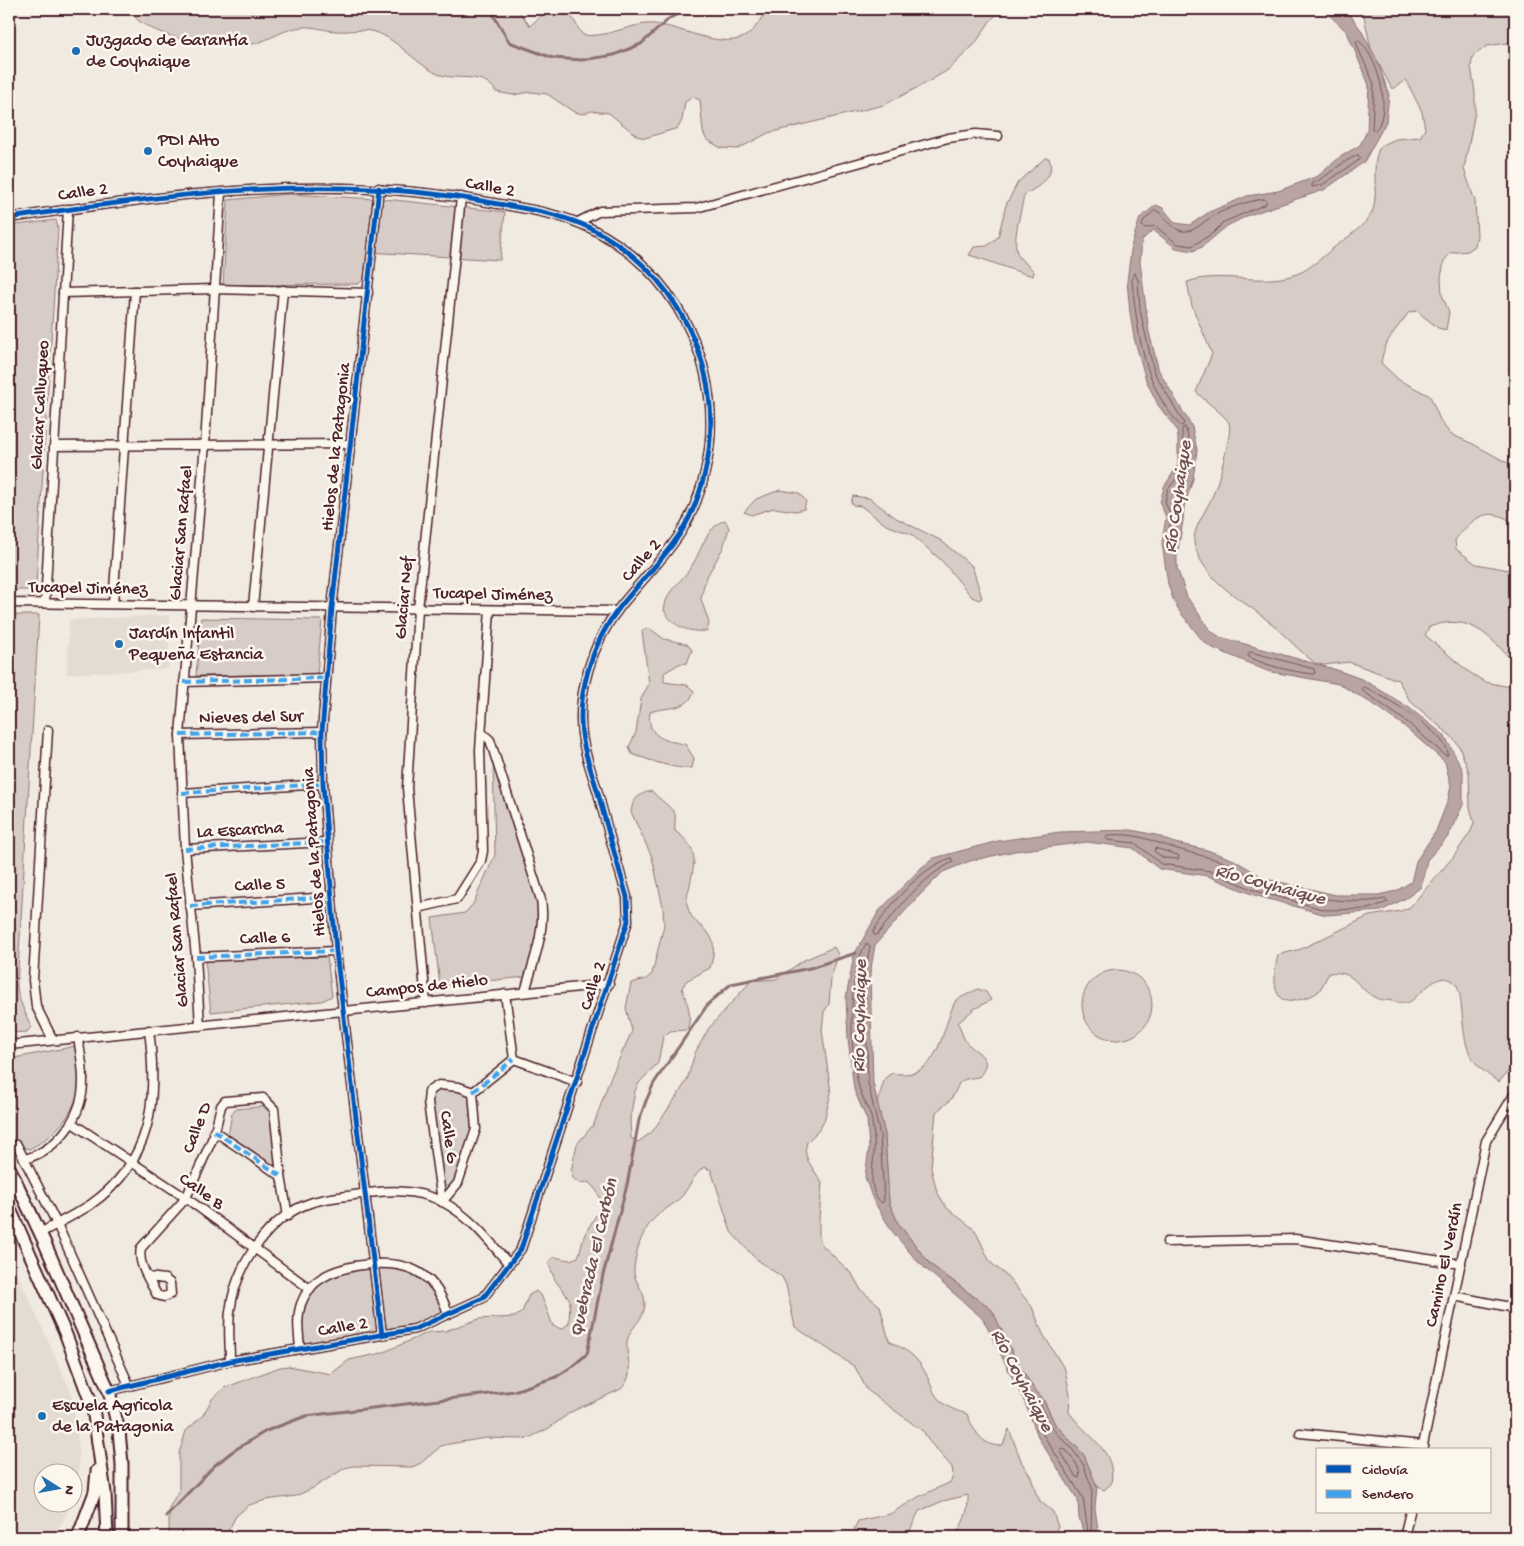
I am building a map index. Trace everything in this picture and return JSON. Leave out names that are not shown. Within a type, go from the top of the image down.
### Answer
[{"type":"main road","points":[[9,1167],[109,1391],[119,1431],[122,1464],[122,1537]]},
{"type":"main road","points":[[9,1208],[84,1380],[93,1408],[99,1442],[106,1537]]},
{"type":"main road","points":[[78,1537],[95,1492],[99,1442]]},
{"type":"street","points":[[578,222],[600,211],[696,208],[948,138],[976,134],[998,136]]},
{"type":"street","name":"Calle 2","points":[[9,218],[132,200],[316,186],[379,188],[461,197],[544,211],[578,222],[624,249],[650,272],[682,314],[697,347],[710,401],[708,456],[693,510],[665,557],[617,611],[591,661],[582,707],[583,740],[628,905],[624,935],[609,984],[521,1249],[483,1298],[415,1329],[230,1361],[109,1391]]},
{"type":"street","name":"Hielos de la Patagonia","points":[[379,188],[332,608],[322,732],[323,784],[336,951],[382,1335]]},
{"type":"street","name":"Glaciar San Rafael","points":[[200,1026],[196,957],[185,849],[180,735],[204,444],[221,193]]},
{"type":"street","name":"Glaciar Nef","points":[[426,1003],[407,788],[418,609],[461,197]]},
{"type":"street","name":"Glaciar Calluqueo","points":[[45,604],[68,209]]},
{"type":"street","points":[[63,293],[215,289],[368,293]]},
{"type":"street","points":[[113,604],[136,290]]},
{"type":"street","points":[[253,606],[283,290]]},
{"type":"street","points":[[54,446],[351,444]]},
{"type":"street","name":"Tucapel Jiménez","points":[[9,603],[617,611]]},
{"type":"street","points":[[418,908],[457,900],[481,861],[483,851],[479,788],[481,732],[490,610]]},
{"type":"street","points":[[184,682],[325,678]]},
{"type":"street","points":[[48,730],[33,980],[36,1006],[53,1040]]},
{"type":"street","name":"Nieves del Sur","points":[[180,735],[322,732]]},
{"type":"street","points":[[481,732],[490,740],[541,900],[544,917],[525,992]]},
{"type":"street","points":[[182,793],[323,784]]},
{"type":"street","name":"La Escarcha","points":[[185,849],[327,842]]},
{"type":"street","name":"Calle 5","points":[[190,906],[331,897]]},
{"type":"street","name":"Calle 6","points":[[196,957],[336,951]]},
{"type":"street","name":"Campos de Hielo","points":[[9,1045],[609,984]]},
{"type":"street","points":[[505,994],[514,1059]]},
{"type":"street","points":[[40,1233],[102,1195],[130,1163],[144,1135],[152,1105],[154,1075],[150,1030]]},
{"type":"street","points":[[25,1160],[37,1156],[56,1142],[72,1123],[79,1105],[83,1081],[78,1037]]},
{"type":"street","points":[[514,1059],[577,1082]]},
{"type":"street","points":[[474,1092],[514,1059]]},
{"type":"street","name":"Calle G","points":[[439,1085],[459,1087],[474,1092],[476,1129],[458,1183],[442,1202],[428,1102],[430,1091],[439,1085]]},
{"type":"street","name":"Camino El Verdín","points":[[1423,1447],[1486,1141],[1515,1093]]},
{"type":"street","name":"Calle D","points":[[148,1277],[139,1257],[141,1248],[186,1198],[214,1131],[221,1106],[225,1101],[263,1098],[274,1109],[280,1176],[288,1216]]},
{"type":"street","name":"Calle B","points":[[72,1123],[130,1163],[186,1198],[310,1289]]},
{"type":"street","points":[[214,1131],[280,1176]]},
{"type":"street","points":[[17,1145],[57,1224],[129,1385]]},
{"type":"street","points":[[230,1361],[230,1314],[232,1300],[241,1273],[255,1249],[270,1231],[288,1216],[313,1202],[394,1190],[421,1194],[442,1202],[472,1220],[509,1264]]},
{"type":"street","points":[[1167,1242],[1295,1239],[1461,1264]]},
{"type":"street","points":[[300,1349],[298,1319],[302,1303],[310,1289],[322,1277],[336,1270],[374,1263],[393,1263],[420,1273],[438,1291],[448,1314]]},
{"type":"street","points":[[1454,1296],[1515,1308]]},
{"type":"street","points":[[1300,1433],[1423,1447]]},
{"type":"street","points":[[1404,1537],[1410,1514]]},
{"type":"shaded area","points":[[557,8],[569,14],[583,35],[599,35],[638,25],[657,24],[699,36],[727,40],[740,39],[750,33],[768,9],[1010,9],[996,15],[975,44],[948,70],[884,105],[768,133],[738,149],[721,148],[706,139],[703,132],[700,100],[693,97],[685,102],[682,120],[678,128],[645,138],[637,136],[609,113],[591,111],[583,114],[574,112],[547,94],[530,92],[513,95],[496,92],[485,81],[438,74],[421,64],[388,38],[371,31],[333,31],[303,27],[253,44],[226,46],[194,42],[150,28],[138,20],[130,9],[517,9],[530,26],[542,15]]},
{"type":"shaded area","points":[[1360,9],[1515,9],[1515,42],[1487,46],[1473,56],[1471,66],[1475,92],[1475,112],[1464,169],[1475,201],[1477,236],[1475,246],[1468,251],[1450,253],[1444,261],[1441,278],[1442,295],[1449,312],[1446,330],[1438,328],[1417,311],[1409,312],[1388,341],[1381,363],[1399,380],[1430,396],[1440,420],[1450,434],[1506,462],[1515,471],[1515,524],[1505,518],[1488,514],[1481,516],[1468,525],[1455,540],[1456,549],[1476,564],[1515,571],[1515,664],[1487,636],[1478,629],[1468,625],[1444,623],[1429,627],[1425,635],[1469,672],[1485,682],[1515,688],[1515,1063],[1499,1082],[1478,1066],[1472,1058],[1465,1040],[1459,990],[1457,985],[1449,979],[1443,978],[1431,983],[1407,1003],[1376,998],[1350,976],[1338,973],[1329,973],[1319,991],[1309,997],[1289,1001],[1282,999],[1278,994],[1275,970],[1278,955],[1301,949],[1369,916],[1401,911],[1410,907],[1454,856],[1471,831],[1474,823],[1470,807],[1469,772],[1459,746],[1451,736],[1410,701],[1398,680],[1349,662],[1323,665],[1315,663],[1209,573],[1201,561],[1194,541],[1199,522],[1219,479],[1230,429],[1229,423],[1224,417],[1196,392],[1212,354],[1192,306],[1187,282],[1214,278],[1284,278],[1309,268],[1359,228],[1371,215],[1375,202],[1375,170],[1380,146],[1396,139],[1420,137],[1425,129],[1422,112],[1406,80],[1392,89],[1371,49],[1364,16]]},
{"type":"shaded area","points":[[1045,158],[1049,158],[1050,171],[1045,181],[1024,195],[1016,237],[1017,252],[1020,258],[1034,272],[1033,276],[969,255],[974,247],[987,246],[998,237],[1006,205],[1018,182]]},
{"type":"shaded area","points":[[289,194],[395,200],[505,212],[500,260],[368,252],[365,279],[358,284],[223,285],[228,200]]},
{"type":"shaded area","points":[[56,220],[58,228],[36,584],[30,590],[9,590],[9,226]]},
{"type":"shaded area","points":[[780,490],[799,493],[806,501],[804,509],[796,511],[774,508],[751,515],[744,512],[756,499]]},
{"type":"shaded area","points":[[853,496],[869,498],[896,518],[940,540],[972,566],[982,598],[979,600],[972,597],[942,561],[911,534],[886,525],[861,506],[853,505],[851,502]]},
{"type":"shaded area","points":[[725,520],[729,528],[723,548],[705,580],[701,599],[709,623],[707,631],[693,631],[681,627],[667,616],[664,610],[668,596],[695,561],[708,534]]},
{"type":"shaded area","points":[[9,615],[39,615],[17,987],[19,998],[31,1027],[27,1032],[9,1033]]},
{"type":"shaded area","name":"Jardín Infantil Pequeña Estancia","points":[[170,615],[168,669],[67,674],[69,620]]},
{"type":"shaded area","points":[[201,618],[322,620],[317,674],[196,676]]},
{"type":"shaded area","points":[[649,628],[664,639],[687,644],[692,650],[687,663],[679,664],[664,673],[664,682],[687,685],[694,691],[691,698],[682,705],[650,712],[650,720],[651,727],[658,736],[685,744],[694,758],[692,768],[670,766],[646,759],[632,754],[629,747],[636,732],[641,699],[649,684],[642,631]]},
{"type":"shaded area","points":[[493,760],[538,895],[542,923],[525,977],[440,986],[432,918],[465,913],[473,904],[495,855]]},
{"type":"shaded area","points":[[652,791],[674,812],[675,831],[689,844],[692,850],[694,863],[687,904],[690,914],[710,936],[713,943],[713,954],[710,968],[686,981],[682,988],[689,1014],[687,1030],[670,1031],[663,1037],[658,1063],[639,1083],[635,1091],[630,1119],[631,1138],[638,1142],[652,1132],[687,1080],[695,1053],[709,1028],[751,981],[776,979],[804,960],[834,947],[838,954],[831,979],[829,1004],[824,1012],[822,1030],[831,1093],[824,1121],[820,1129],[807,1142],[805,1151],[808,1161],[822,1183],[819,1237],[822,1245],[852,1274],[861,1290],[880,1306],[889,1341],[907,1351],[916,1359],[923,1368],[938,1398],[944,1404],[967,1414],[976,1432],[990,1444],[1003,1445],[1009,1429],[1022,1463],[1031,1477],[1040,1501],[1053,1512],[1058,1527],[1051,1537],[954,1537],[965,1518],[968,1507],[968,1495],[943,1501],[919,1511],[908,1535],[904,1537],[859,1535],[854,1529],[858,1521],[890,1514],[920,1496],[951,1482],[952,1467],[928,1440],[924,1432],[867,1390],[855,1367],[795,1327],[786,1285],[782,1277],[755,1258],[731,1232],[711,1170],[704,1167],[683,1195],[653,1219],[641,1238],[636,1253],[634,1274],[643,1294],[645,1304],[640,1319],[628,1337],[629,1372],[626,1383],[621,1389],[571,1412],[549,1428],[531,1437],[521,1439],[486,1438],[441,1446],[421,1463],[412,1467],[353,1466],[345,1468],[296,1496],[266,1500],[249,1505],[236,1516],[225,1537],[169,1537],[169,1508],[179,1490],[179,1453],[186,1431],[203,1415],[212,1399],[224,1388],[280,1367],[288,1366],[331,1374],[349,1360],[382,1353],[429,1332],[445,1331],[479,1319],[515,1317],[522,1312],[529,1295],[536,1291],[542,1297],[553,1326],[562,1329],[569,1323],[570,1300],[555,1280],[548,1262],[554,1257],[570,1260],[578,1257],[585,1234],[597,1214],[600,1202],[595,1189],[588,1182],[579,1183],[573,1178],[571,1171],[577,1144],[594,1124],[609,1081],[632,1031],[626,1008],[631,983],[646,979],[652,974],[664,925],[663,907],[652,857],[631,812],[637,798],[643,793]]},
{"type":"shaded area","points":[[327,957],[332,996],[322,1001],[211,1012],[205,960]]},
{"type":"shaded area","points":[[1117,970],[1136,976],[1146,986],[1152,1005],[1146,1024],[1136,1034],[1117,1040],[1098,1034],[1088,1024],[1082,1005],[1088,986],[1098,976]]},
{"type":"shaded area","points":[[978,989],[986,992],[991,1000],[974,1009],[958,1023],[966,1042],[983,1056],[985,1065],[979,1077],[962,1081],[948,1103],[936,1112],[931,1168],[937,1192],[947,1208],[975,1230],[990,1262],[1009,1278],[1032,1307],[1043,1334],[1065,1370],[1070,1395],[1069,1412],[1099,1445],[1110,1462],[1112,1472],[1111,1484],[1104,1490],[1097,1487],[1084,1455],[1055,1424],[1043,1399],[1032,1386],[1014,1356],[992,1310],[930,1264],[898,1223],[889,1202],[885,1135],[877,1103],[885,1078],[892,1073],[908,1074],[920,1070],[930,1062],[942,1039],[956,1000]]},
{"type":"shaded area","points":[[76,1046],[80,1077],[76,1100],[71,1110],[65,1120],[49,1137],[29,1149],[22,1147],[13,1138],[9,1129],[9,1059]]},
{"type":"shaded area","points":[[440,1088],[459,1089],[471,1094],[473,1129],[455,1182],[444,1197],[431,1102],[432,1094]]},
{"type":"shaded area","points":[[272,1107],[277,1169],[228,1136],[232,1113],[235,1109]]},
{"type":"shaded area","name":"Escuela Agricola de la Patagonia","points":[[9,1255],[71,1392],[78,1440],[79,1464],[32,1464],[32,1514],[67,1514],[53,1537],[9,1537]]},
{"type":"shaded area","points":[[372,1266],[379,1334],[302,1347],[301,1335],[304,1313],[312,1293],[318,1285],[337,1272]]},
{"type":"shaded area","points":[[376,1266],[402,1268],[419,1275],[432,1290],[444,1312],[415,1326],[385,1332]]},
{"type":"water","name":"Río Coyhaique","points":[[1323,9],[1346,9],[1361,30],[1378,62],[1389,95],[1386,122],[1364,162],[1324,190],[1249,215],[1227,226],[1202,247],[1193,251],[1176,248],[1153,230],[1142,240],[1140,262],[1149,332],[1159,371],[1192,427],[1197,450],[1193,479],[1184,507],[1177,568],[1187,597],[1211,631],[1220,637],[1337,670],[1364,680],[1408,707],[1444,735],[1463,770],[1463,805],[1447,838],[1427,860],[1421,887],[1408,897],[1381,911],[1326,915],[1254,895],[1208,876],[1159,869],[1133,848],[1087,842],[1015,851],[970,861],[943,872],[875,945],[870,974],[873,1083],[885,1135],[889,1202],[898,1223],[930,1264],[992,1310],[1014,1356],[1032,1386],[1043,1399],[1055,1424],[1084,1455],[1097,1487],[1095,1508],[1099,1537],[1085,1537],[1079,1518],[1078,1500],[1039,1439],[1025,1403],[983,1319],[917,1261],[892,1231],[873,1200],[865,1177],[869,1148],[867,1120],[854,1090],[846,998],[854,955],[879,911],[922,867],[934,858],[998,841],[1060,832],[1131,830],[1156,835],[1175,843],[1207,850],[1234,860],[1266,879],[1336,895],[1378,895],[1396,891],[1411,882],[1416,861],[1436,831],[1448,800],[1451,786],[1445,762],[1404,726],[1378,707],[1339,684],[1267,671],[1211,647],[1203,641],[1180,612],[1168,584],[1162,543],[1166,517],[1160,503],[1164,487],[1178,465],[1177,430],[1158,405],[1146,380],[1134,338],[1130,313],[1127,281],[1132,243],[1140,218],[1156,205],[1163,208],[1175,223],[1190,225],[1209,212],[1247,196],[1278,191],[1318,176],[1340,157],[1360,145],[1367,131],[1369,85],[1347,32]]},
{"type":"waterway","points":[[490,9],[509,42],[553,58],[582,60],[614,55],[641,44],[670,18],[688,9]]},
{"type":"waterway","name":"Quebrada El Carbón","points":[[166,1516],[214,1466],[233,1451],[266,1431],[306,1416],[514,1391],[556,1377],[573,1366],[587,1354],[603,1275],[627,1185],[639,1120],[646,1101],[654,1083],[708,1004],[731,984],[810,968],[856,953]]},
{"type":"marked path","points":[[184,682],[325,678]]},
{"type":"marked path","points":[[180,735],[322,732]]},
{"type":"marked path","points":[[182,793],[323,784]]},
{"type":"marked path","points":[[185,849],[327,842]]},
{"type":"marked path","points":[[190,906],[331,897]]},
{"type":"marked path","points":[[196,957],[336,951]]},
{"type":"marked path","points":[[473,1092],[514,1059]]},
{"type":"marked path","points":[[214,1131],[281,1176]]},
{"type":"cycle path","points":[[9,218],[130,201],[190,195],[310,188],[371,189],[432,194],[518,207],[555,215],[590,228],[605,236],[633,256],[657,279],[677,306],[694,339],[705,376],[711,414],[709,453],[699,494],[691,513],[682,530],[660,561],[610,621],[594,653],[584,688],[581,706],[583,741],[627,897],[628,921],[521,1249],[483,1298],[415,1329],[230,1361],[109,1391]]},
{"type":"cycle path","points":[[379,188],[332,608],[322,732],[323,784],[336,951],[382,1335]]},
{"type":"place","name":"Juzgado de Garantía de Coyhaique","points":[[76,51]]},
{"type":"place","name":"PDI Alto Coyhaique","points":[[148,151]]},
{"type":"place","name":"Jardín Infantil Pequeña Estancia","points":[[119,644]]},
{"type":"place","name":"Escuela Agricola de la Patagonia","points":[[42,1416]]}]
